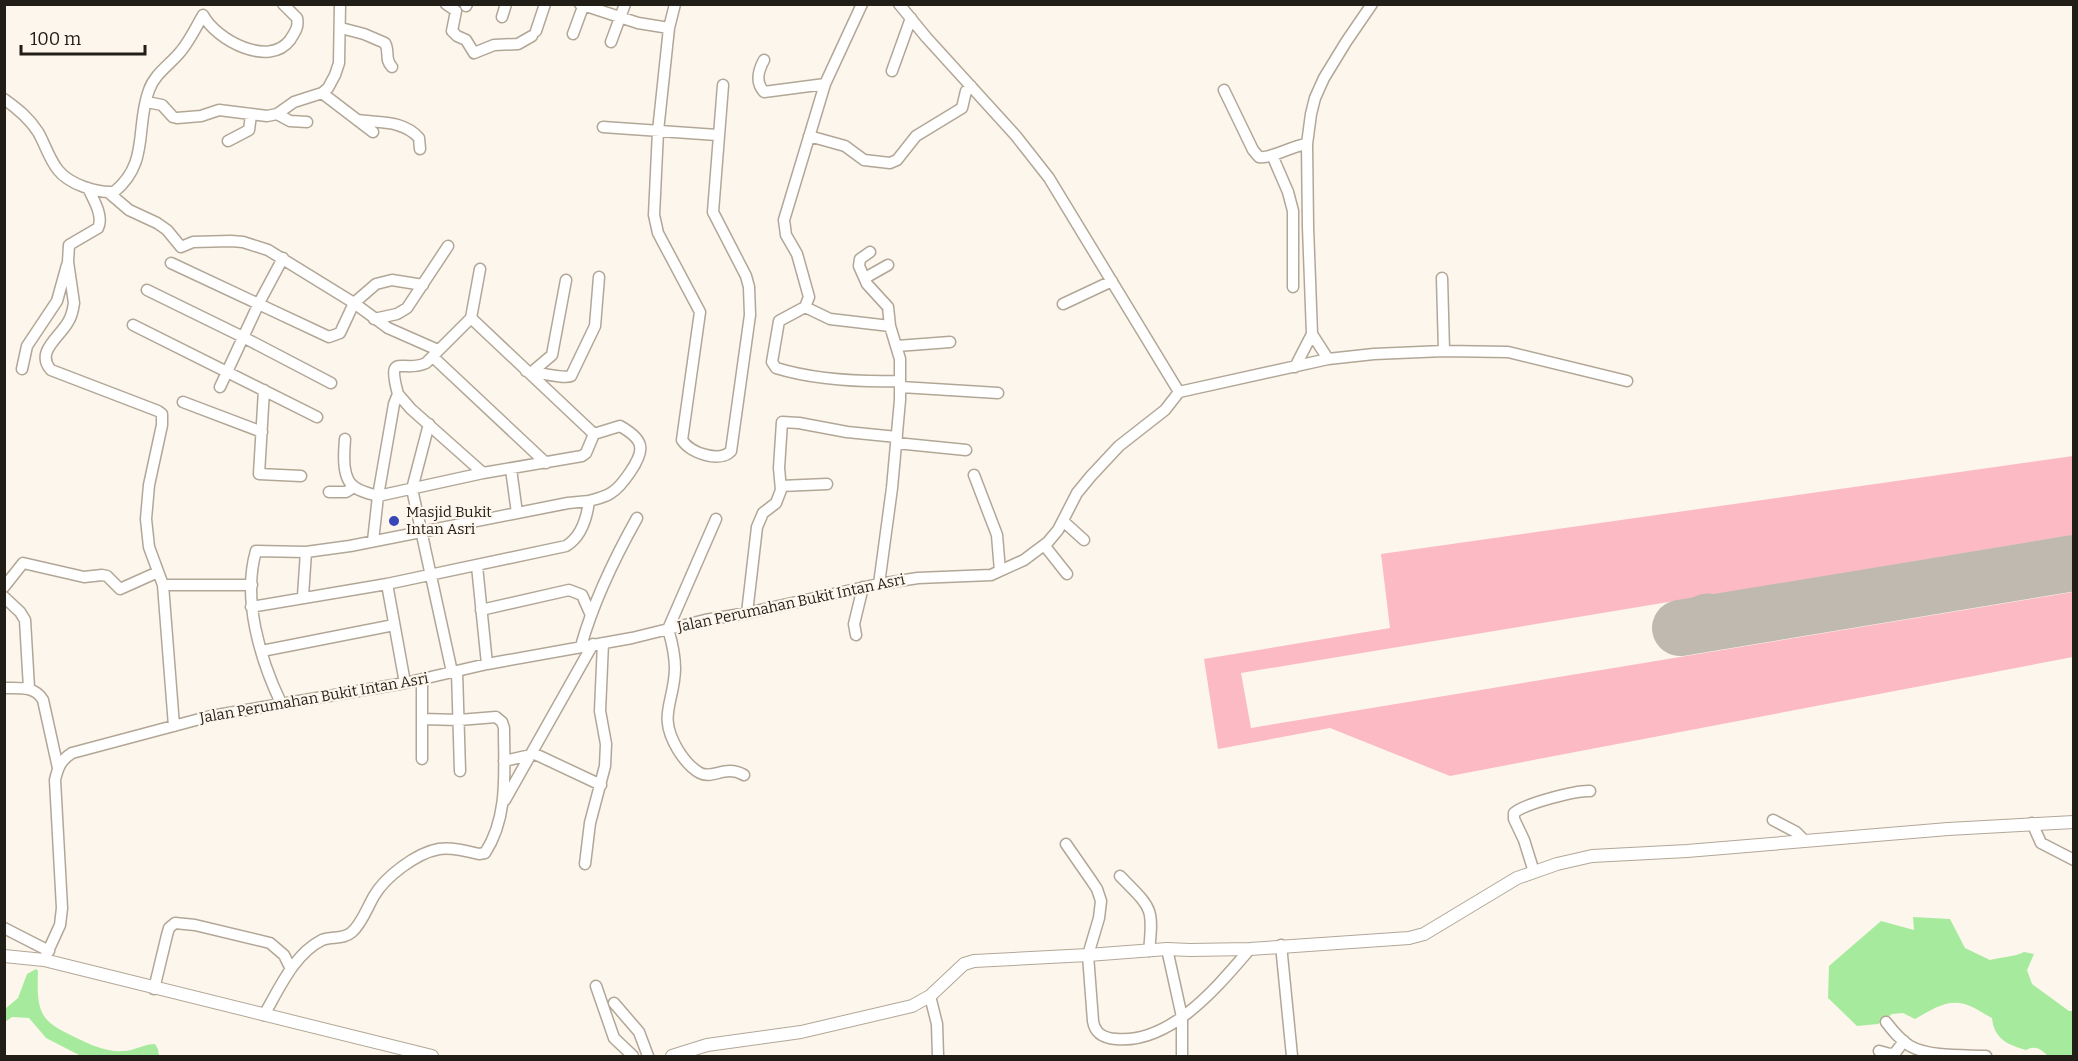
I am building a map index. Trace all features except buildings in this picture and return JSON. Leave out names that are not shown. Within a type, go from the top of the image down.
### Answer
[{"type":"street","points":[[198,4],[214,30],[237,44],[259,51],[281,49],[297,28],[297,18],[283,4]]},
{"type":"street","points":[[147,102],[162,105],[173,117],[177,118],[201,116],[219,110],[267,116],[277,114],[294,102],[322,93],[328,88],[337,69],[340,4]]},
{"type":"street","points":[[446,4],[456,11],[452,31],[466,40],[474,53],[494,45],[518,44],[534,34],[545,4]]},
{"type":"street","points":[[502,17],[506,4]]},
{"type":"street","points":[[611,42],[625,4]]},
{"type":"street","points":[[675,4],[669,28],[658,131],[654,195],[655,224],[658,234],[698,306],[700,315],[682,440],[688,446],[717,457],[731,451],[750,315],[749,287],[746,276],[713,212],[717,135],[723,85]]},
{"type":"street","points":[[862,4],[825,84],[784,220],[786,235],[796,254],[806,283],[808,297],[804,307],[783,317],[778,323],[772,362],[776,368],[800,375],[998,393]]},
{"type":"street","points":[[899,4],[1016,136],[1049,178],[1179,392],[1328,359],[1374,354],[1444,351],[1508,352],[1627,381]]},
{"type":"street","points":[[1295,367],[1312,334],[1307,144],[1315,98],[1346,42],[1372,4]]},
{"type":"street","points":[[573,34],[583,5],[620,18],[669,28]]},
{"type":"street","points":[[4,99],[24,114],[38,132],[58,171],[68,179],[88,188],[103,193],[114,192],[121,186],[137,159],[149,90],[159,73],[181,52],[203,15]]},
{"type":"street","points":[[892,72],[911,18]]},
{"type":"street","points":[[340,28],[364,34],[385,43],[387,61],[392,68]]},
{"type":"street","points":[[764,60],[758,78],[759,86],[764,92],[825,84]]},
{"type":"street","points":[[809,136],[845,146],[864,160],[891,163],[897,160],[916,136],[961,109],[966,91],[971,86]]},
{"type":"street","points":[[1224,90],[1255,154],[1260,158],[1307,144]]},
{"type":"street","points":[[322,93],[372,132]]},
{"type":"street","points":[[277,114],[290,121],[307,122]]},
{"type":"street","points":[[228,141],[249,130],[250,115]]},
{"type":"street","points":[[357,120],[404,126],[419,138],[420,149]]},
{"type":"street","points":[[603,127],[717,135]]},
{"type":"street","points":[[1272,155],[1288,192],[1293,228],[1293,287]]},
{"type":"street","points":[[88,188],[100,218],[100,224],[98,228],[69,245],[68,261],[73,310],[68,324],[48,349],[45,364],[51,370],[162,414],[162,425],[149,484],[146,519],[149,547],[163,585],[174,726]]},
{"type":"street","points":[[108,192],[129,210],[167,230],[181,247],[193,242],[243,242],[268,250],[283,258],[354,303],[388,328],[436,353],[546,463]]},
{"type":"street","points":[[1293,228],[1308,227]]},
{"type":"street","points":[[374,319],[402,312],[412,302],[448,246]]},
{"type":"street","points":[[870,252],[859,261],[870,287],[887,304],[890,326],[899,354],[901,384],[892,488],[879,584]]},
{"type":"street","points":[[220,387],[259,303],[283,258]]},
{"type":"street","points":[[22,369],[27,346],[57,301],[68,261]]},
{"type":"street","points":[[171,263],[329,337],[340,333],[354,303],[381,282],[392,280],[423,285]]},
{"type":"street","points":[[865,278],[888,265]]},
{"type":"street","points":[[480,268],[471,318],[422,365],[404,365],[395,368],[393,373],[398,394],[403,402],[483,473]]},
{"type":"street","points":[[529,371],[565,378],[571,376],[595,326],[599,277]]},
{"type":"street","points":[[1442,278],[1444,351]]},
{"type":"street","points":[[529,371],[552,355],[566,280]]},
{"type":"street","points":[[1063,304],[1112,281]]},
{"type":"street","points":[[147,291],[331,383]]},
{"type":"street","points":[[804,307],[830,319],[890,326]]},
{"type":"street","points":[[471,318],[594,434]]},
{"type":"street","points":[[133,325],[318,417]]},
{"type":"street","points":[[1312,334],[1328,359]]},
{"type":"street","points":[[897,346],[950,342]]},
{"type":"street","points":[[264,390],[260,474],[301,476]]},
{"type":"street","name":"Jalan Perumahan Bukit Intan Asri","points":[[58,768],[72,753],[212,716],[405,683],[487,664],[598,644],[879,584],[934,576],[986,576],[1024,560],[1044,545],[1058,530],[1077,493],[1090,476],[1119,446],[1170,405],[1179,392]]},
{"type":"street","points":[[373,541],[378,496],[394,405],[398,394]]},
{"type":"street","points":[[183,402],[262,432]]},
{"type":"street","points":[[747,613],[757,527],[763,513],[779,498],[782,422],[809,424],[966,450]]},
{"type":"street","points":[[429,424],[412,489],[454,672],[459,720],[460,771]]},
{"type":"street","points":[[282,704],[262,651],[251,607],[256,551],[306,552],[350,546],[568,503],[589,501],[605,496],[619,487],[632,470],[640,449],[639,441],[620,426],[594,434],[584,455],[483,473],[378,496],[354,487],[345,470],[345,439]]},
{"type":"street","points":[[512,469],[517,513]]},
{"type":"street","points":[[974,475],[997,535],[1000,571]]},
{"type":"street","points":[[781,486],[827,484]]},
{"type":"street","points":[[329,492],[346,492],[354,487]]},
{"type":"street","points":[[251,607],[303,596],[387,584],[566,546],[578,533],[589,501]]},
{"type":"street","points":[[581,646],[590,613],[637,518]]},
{"type":"street","points":[[716,519],[668,628],[673,643],[675,669],[667,711],[667,725],[674,744],[683,758],[702,774],[729,770],[744,774]]},
{"type":"street","points":[[1063,521],[1084,540]]},
{"type":"street","points":[[1044,545],[1067,574]]},
{"type":"street","points":[[303,596],[306,552]]},
{"type":"street","points":[[4,587],[23,563],[84,577],[107,576],[120,589],[158,572]]},
{"type":"street","points":[[477,566],[487,664]]},
{"type":"street","points":[[387,584],[405,683]]},
{"type":"street","points":[[163,585],[252,585]]},
{"type":"street","points":[[856,635],[854,624],[863,587]]},
{"type":"street","points":[[481,610],[569,590],[580,593],[590,613]]},
{"type":"street","points":[[4,597],[20,612],[25,621],[29,688]]},
{"type":"street","points":[[262,651],[394,625]]},
{"type":"street","points":[[502,806],[529,755],[598,644]]},
{"type":"street","points":[[585,864],[590,823],[601,785],[606,756],[600,711],[598,644]]},
{"type":"street","points":[[422,679],[422,759]]},
{"type":"street","points":[[4,688],[29,688],[40,694],[44,700],[58,768],[55,790],[62,908],[60,925],[47,955]]},
{"type":"street","points":[[264,1015],[291,969],[313,946],[325,939],[343,937],[352,932],[375,894],[391,874],[427,852],[441,848],[485,854],[498,827],[504,794],[504,728],[501,720],[496,717],[459,720],[422,719]]},
{"type":"street","points":[[504,761],[538,754],[601,785]]},
{"type":"street","points":[[1534,872],[1524,840],[1514,819],[1514,813],[1578,791],[1590,791]]},
{"type":"street","points":[[1773,820],[1796,832],[1804,840]]},
{"type":"street","points":[[672,1056],[706,1046],[801,1032],[912,1006],[930,996],[963,964],[974,961],[1409,938],[1424,934],[1517,878],[1592,855],[1687,851],[1804,840],[2073,822]]},
{"type":"street","points":[[2032,823],[2041,843],[2073,860]]},
{"type":"street","points":[[1065,844],[1092,880],[1100,896],[1101,909],[1088,955],[1092,1012],[1094,1026],[1098,1032],[1111,1038],[1138,1038],[1163,1028],[1182,1017],[1216,988],[1250,948]]},
{"type":"street","points":[[1120,876],[1150,911],[1152,923],[1149,951]]},
{"type":"street","points":[[154,988],[169,928],[175,923],[195,925],[270,943],[284,955],[291,969]]},
{"type":"street","points":[[4,928],[47,955],[154,988],[432,1056]]},
{"type":"street","points":[[1281,945],[1292,1056]]},
{"type":"street","points":[[1167,949],[1182,1017],[1182,1056]]},
{"type":"street","points":[[4,956],[47,955]]},
{"type":"street","points":[[596,986],[614,1038],[633,1056]]},
{"type":"street","points":[[930,996],[937,1024],[938,1056]]},
{"type":"street","points":[[614,1003],[639,1032],[648,1056]]},
{"type":"street","points":[[1886,1022],[1910,1046],[1928,1054],[1986,1056]]},
{"type":"street","points":[[1879,1051],[1895,1053],[1904,1041]]},
{"type":"shaded area","points":[[2073,456],[2073,535],[1241,673],[1251,728],[2073,592],[2073,657],[1450,776],[1330,728],[1218,749],[1204,659],[1390,628],[1381,554]]},
{"type":"shaded area","points":[[1913,917],[1950,919],[1965,948],[1990,960],[2024,952],[2034,954],[2027,970],[2032,984],[2069,1011],[2073,1011],[2073,1056],[2048,1056],[2038,1048],[2026,1050],[2013,1046],[1999,1036],[1992,1018],[1973,1007],[1956,1003],[1942,1005],[1915,1019],[1903,1013],[1892,1014],[1878,1024],[1857,1026],[1828,998],[1829,966],[1881,921],[1914,930]]},
{"type":"shaded area","points":[[36,969],[41,1009],[44,1017],[58,1029],[107,1050],[127,1051],[155,1044],[159,1056],[81,1056],[46,1038],[29,1018],[12,1017],[5,1022],[5,1009],[18,998],[27,974]]},
{"type":"taxiway","points":[[1754,616],[1739,615],[1714,605],[1703,605],[1690,613],[1689,627],[1696,637],[1705,640],[1765,614]]},
{"type":"runway","points":[[1680,628],[2074,563]]},
{"type":"place","name":"Masjid Bukit Intan Asri","points":[[394,521]]}]
